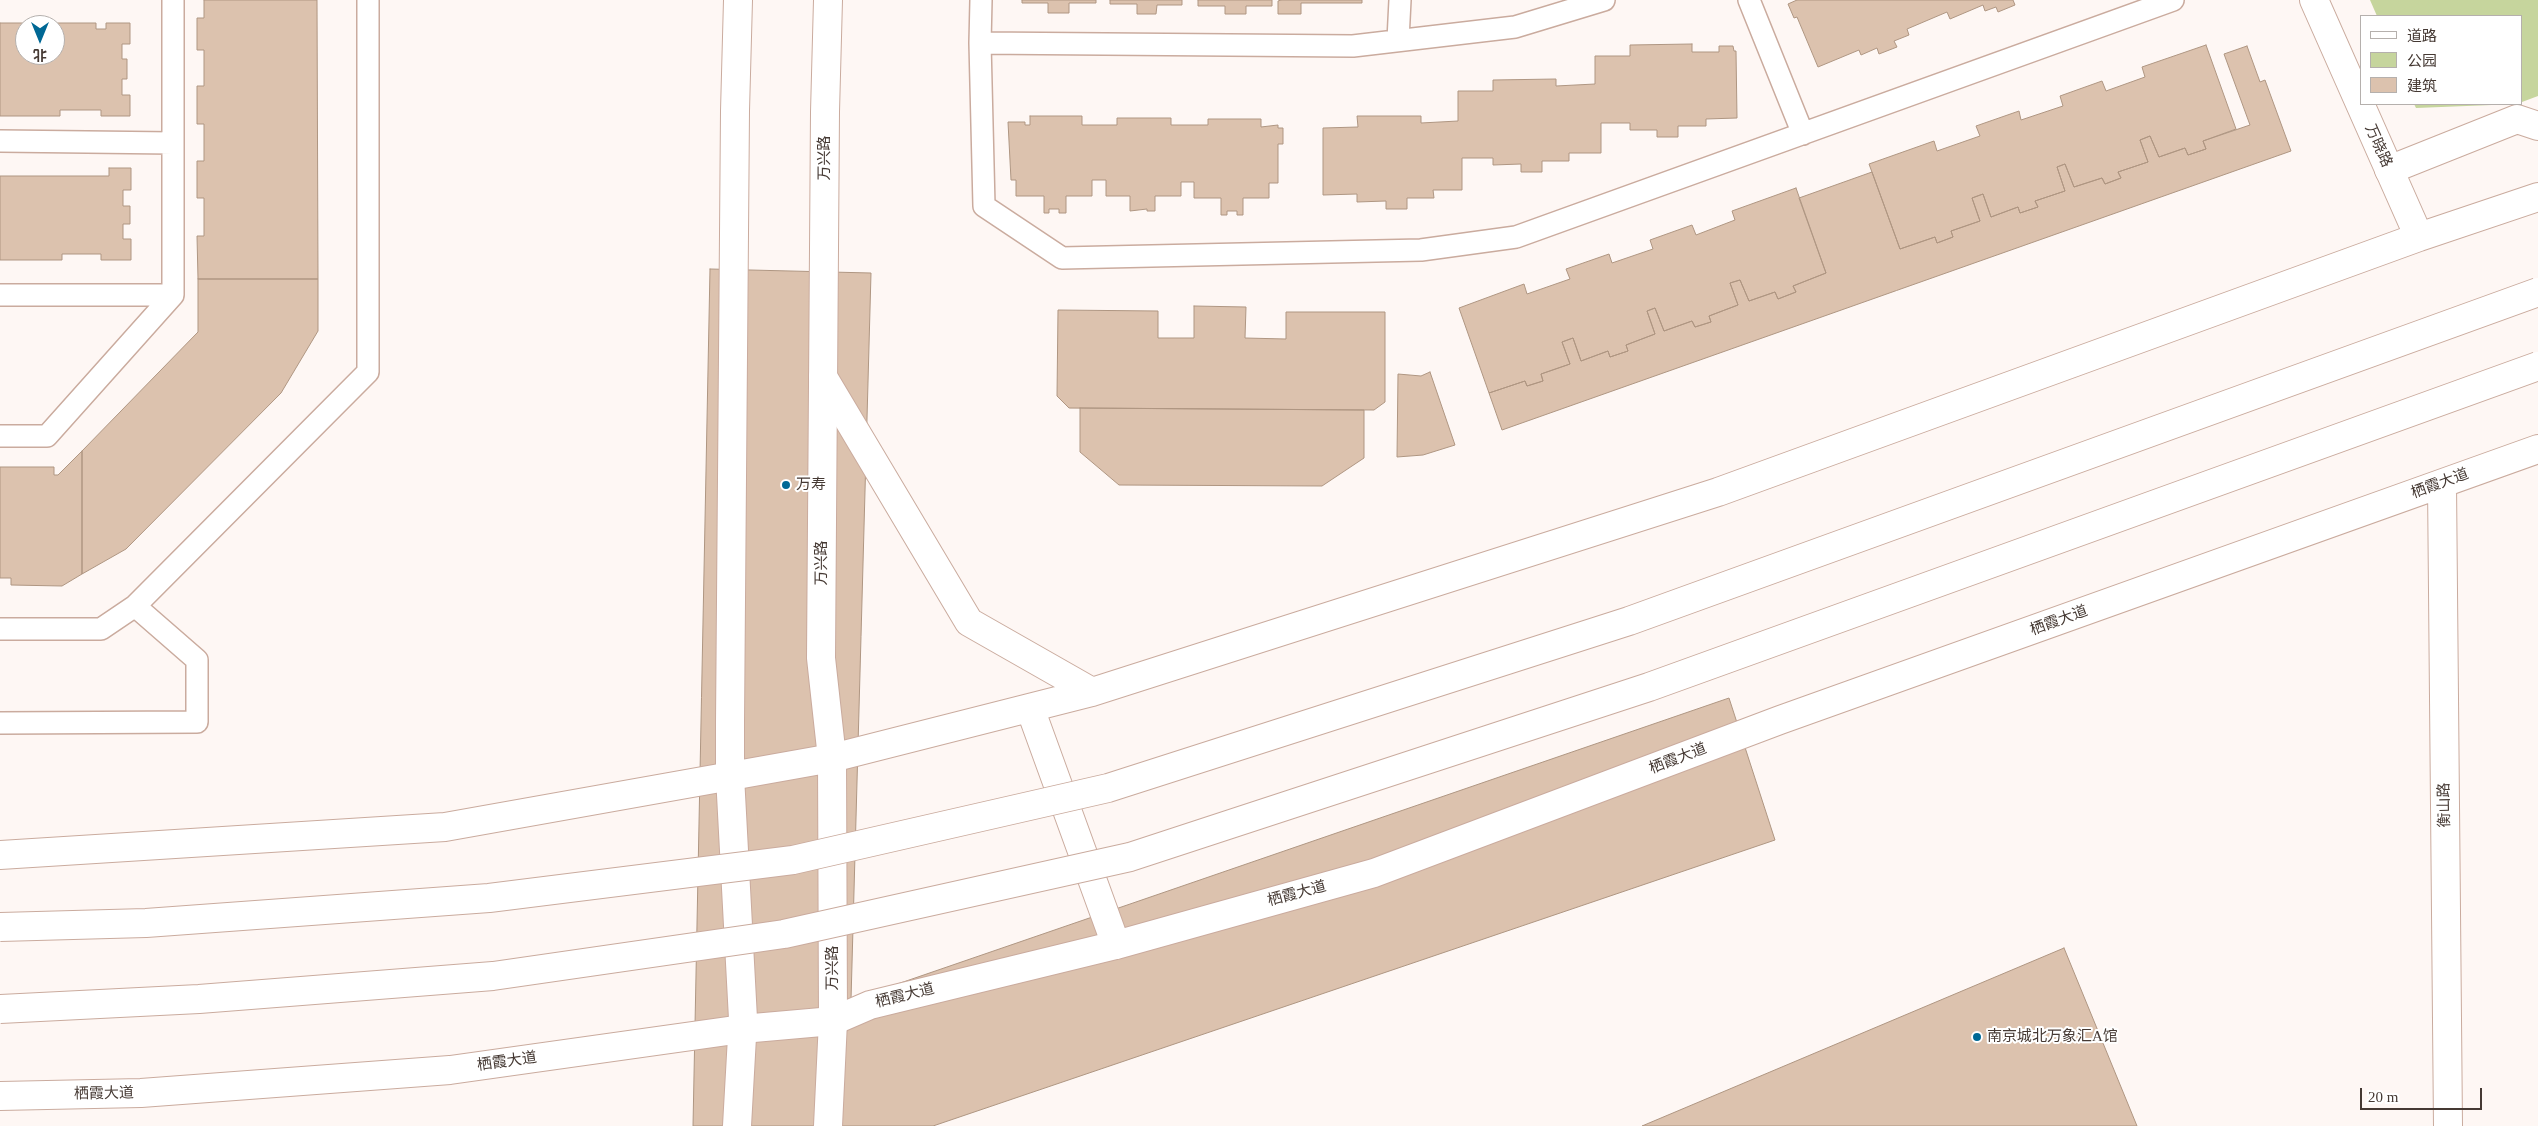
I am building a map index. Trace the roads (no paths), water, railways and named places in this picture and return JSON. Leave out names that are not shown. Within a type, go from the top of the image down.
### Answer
[{"type":"main road","points":[[737,1126],[742,1029],[730,776],[735,131],[738,0]]},
{"type":"main road","name":"万兴路","points":[[828,0],[821,658],[832,758],[833,1021],[828,1126]]},
{"type":"main road","name":"万晓路","points":[[2314,0],[2360,104]]},
{"type":"main road","name":"万晓路","points":[[2360,105],[2419,237]]},
{"type":"main road","points":[[2389,170],[2517,118],[2538,126]]},
{"type":"main road","points":[[0,856],[445,827],[832,758],[1092,692],[1718,492],[2419,237],[2538,197]]},
{"type":"main road","points":[[0,927],[146,923],[489,898],[774,863],[1108,788],[1629,621],[2538,292]]},
{"type":"main road","points":[[0,1008],[199,999],[493,976],[784,934],[1130,858],[1649,687],[2538,366]]},
{"type":"main road","points":[[823,377],[969,622],[1092,692]]},
{"type":"main road","name":"栖霞大道","points":[[0,1096],[141,1093],[450,1070],[742,1029],[833,1021],[870,1005],[1116,945],[1374,873],[1780,720],[2538,449]]},
{"type":"main road","name":"衡山路","points":[[2442,484],[2448,1126]]},
{"type":"main road","points":[[1030,708],[1116,945]]},
{"type":"lane","points":[[0,436],[47,436],[173,295],[173,0]]},
{"type":"lane","points":[[0,629],[101,629],[135,606],[368,372],[368,0]]},
{"type":"lane","points":[[981,0],[980,43],[984,206],[1062,258],[1421,250],[1516,237],[2173,0]]},
{"type":"lane","points":[[1398,40],[1400,0]]},
{"type":"lane","points":[[980,43],[1353,46],[1515,27],[1604,0]]},
{"type":"lane","points":[[1749,0],[1803,134]]},
{"type":"lane","points":[[0,142],[173,143]]},
{"type":"lane","points":[[0,295],[173,295]]},
{"type":"lane","points":[[0,723],[197,722],[197,660],[135,606]]},
{"type":"place","name":"万寿","points":[[786,485]]},
{"type":"place","name":"南京城北万象汇A馆","points":[[1977,1037]]}]
